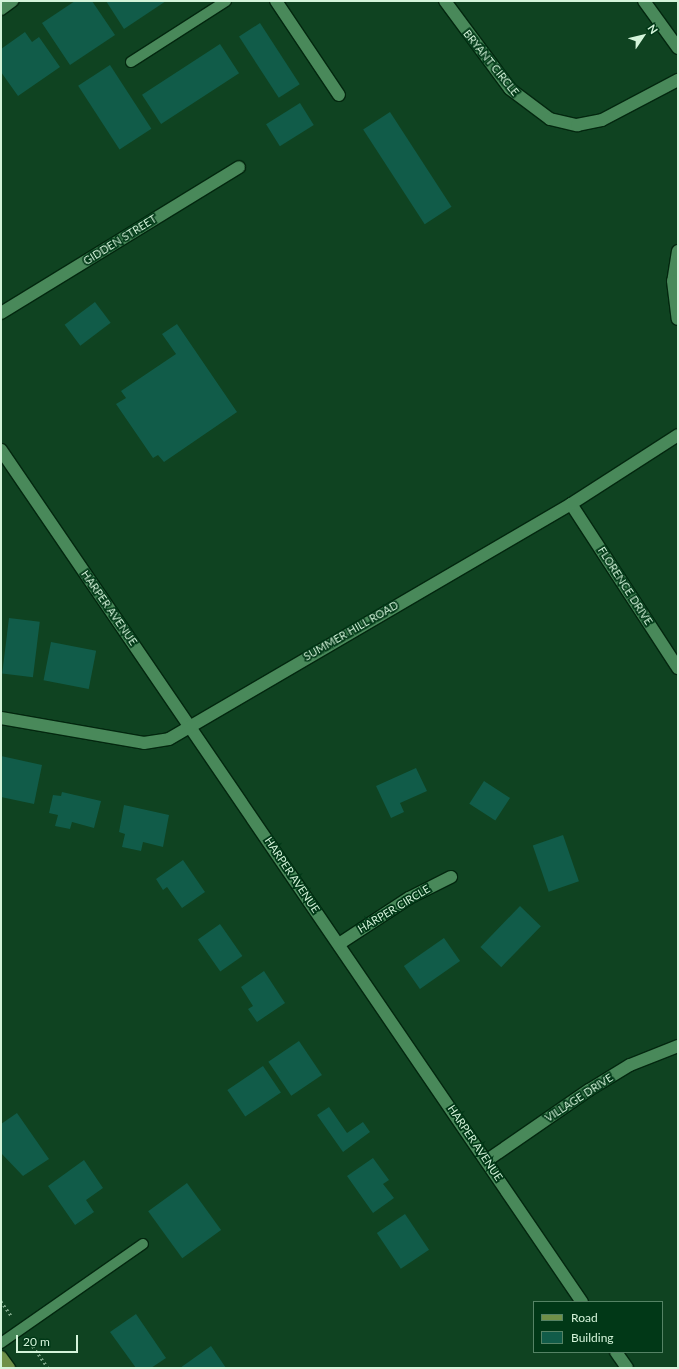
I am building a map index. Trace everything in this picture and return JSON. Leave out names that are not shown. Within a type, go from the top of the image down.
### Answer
[{"type":"street","points":[[1,8],[12,1]]},
{"type":"street","points":[[276,1],[339,95]]},
{"type":"street","name":"BRYANT CIRCLE","points":[[445,1],[510,89],[550,120],[577,125],[602,120],[678,80]]},
{"type":"street","points":[[644,1],[678,48]]},
{"type":"street","name":"GIDDEN STREET","points":[[1,313],[239,167]]},
{"type":"street","points":[[677,254],[673,281],[678,318]]},
{"type":"street","name":"SUMMER HILL ROAD","points":[[1,718],[144,742],[169,739],[189,725],[571,504],[678,435]]},
{"type":"street","name":"HARPER AVENUE","points":[[1,450],[581,1301]]},
{"type":"street","name":"FLORENCE DRIVE","points":[[571,504],[678,668]]},
{"type":"street","name":"HARPER CIRCLE","points":[[339,944],[409,898],[451,876]]},
{"type":"street","name":"VILLAGE DRIVE","points":[[486,1161],[589,1090],[630,1065],[678,1046]]},
{"type":"street","points":[[617,1353],[627,1368]]},
{"type":"street","points":[[1,1357],[8,1368]]},
{"type":"lane","points":[[131,62],[226,1]]},
{"type":"lane","points":[[1,1343],[143,1244]]},
{"type":"building","points":[[75,1],[92,1],[115,35],[70,65],[42,23]]},
{"type":"building","points":[[106,1],[166,1],[124,29]]},
{"type":"building","points":[[260,23],[300,84],[279,98],[239,37]]},
{"type":"building","points":[[25,32],[32,42],[39,37],[60,67],[18,96],[1,72],[1,49]]},
{"type":"building","points":[[220,44],[239,73],[161,124],[142,95]]},
{"type":"building","points":[[110,65],[151,129],[120,149],[78,86]]},
{"type":"building","points":[[300,103],[314,125],[280,146],[266,124]]},
{"type":"building","points":[[390,112],[452,207],[425,224],[363,129]]},
{"type":"building","points":[[95,302],[111,323],[80,346],[65,325]]},
{"type":"building","points":[[177,324],[237,412],[164,462],[158,455],[153,458],[116,404],[126,398],[121,391],[176,354],[162,334]]},
{"type":"building","points":[[9,618],[40,622],[33,677],[2,674]]},
{"type":"building","points":[[51,642],[96,651],[89,689],[44,680]]},
{"type":"building","points":[[1,756],[42,765],[34,804],[1,797]]},
{"type":"building","points":[[416,768],[427,791],[400,803],[404,812],[391,818],[376,786]]},
{"type":"building","points":[[484,781],[510,798],[495,821],[469,804]]},
{"type":"building","points":[[62,792],[101,801],[94,828],[72,822],[70,829],[55,826],[58,815],[49,813],[53,795],[61,796]]},
{"type":"building","points":[[124,805],[169,815],[163,847],[143,842],[141,851],[122,847],[125,834],[119,832]]},
{"type":"building","points":[[563,835],[579,881],[549,892],[533,845]]},
{"type":"building","points":[[183,860],[205,892],[182,908],[167,887],[163,890],[156,879]]},
{"type":"building","points":[[520,906],[541,926],[501,967],[480,947]]},
{"type":"building","points":[[220,924],[242,956],[220,971],[198,939]]},
{"type":"building","points":[[444,938],[460,961],[420,989],[404,966]]},
{"type":"building","points":[[264,971],[285,1003],[257,1022],[248,1009],[253,1006],[241,987]]},
{"type":"building","points":[[299,1041],[322,1075],[291,1096],[268,1062]]},
{"type":"building","points":[[263,1066],[281,1093],[245,1117],[227,1090]]},
{"type":"building","points":[[329,1107],[347,1133],[363,1122],[370,1132],[343,1152],[317,1115]]},
{"type":"building","points":[[17,1113],[49,1159],[23,1176],[1,1153],[1,1124]]},
{"type":"building","points":[[373,1158],[389,1180],[383,1184],[394,1198],[373,1213],[347,1176]]},
{"type":"building","points":[[84,1160],[103,1188],[86,1200],[94,1212],[75,1225],[48,1186]]},
{"type":"building","points":[[187,1183],[221,1230],[182,1258],[148,1211]]},
{"type":"building","points":[[405,1214],[429,1250],[401,1269],[377,1233]]},
{"type":"building","points":[[136,1314],[166,1358],[151,1368],[136,1368],[110,1332]]},
{"type":"building","points":[[211,1346],[226,1368],[180,1368]]}]
